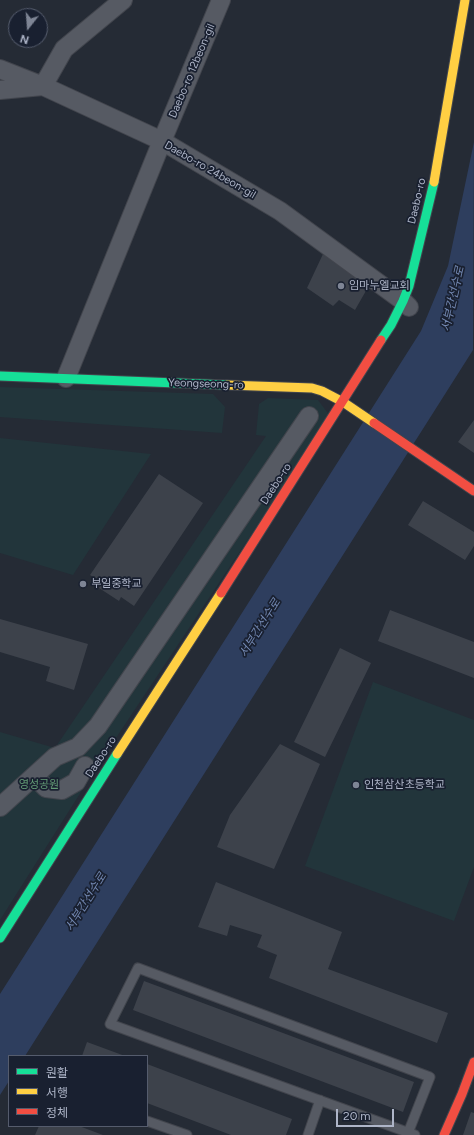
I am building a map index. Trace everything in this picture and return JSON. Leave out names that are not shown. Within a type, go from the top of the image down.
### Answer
[{"type":"street","points":[[0,90],[43,86],[64,49],[123,0]]},
{"type":"street","name":"Daebo-ro 12beon-gil","points":[[162,142],[221,0]]},
{"type":"street","name":"Daebo-ro","points":[[0,938],[391,325],[406,304],[434,184],[465,0]]},
{"type":"street","name":"Daebo-ro 24beon-gil","points":[[0,69],[43,86],[162,142],[280,210],[406,304]]},
{"type":"street","points":[[66,378],[162,142]]},
{"type":"street","name":"Yeongseong-ro","points":[[0,376],[312,388],[322,391],[343,402],[474,492]]},
{"type":"street","points":[[0,807],[55,757],[78,747],[98,726],[309,416]]},
{"type":"street","points":[[55,757],[106,772]]},
{"type":"street","points":[[34,776],[46,788],[62,790],[76,782],[86,766]]},
{"type":"street","points":[[444,1135],[468,1097],[474,1062]]},
{"type":"lane","points":[[138,968],[430,1077],[411,1134],[320,1100],[110,1024],[138,968]]},
{"type":"lane","points":[[308,1135],[320,1100]]},
{"type":"lane","points":[[148,1121],[187,1135]]},
{"type":"green space","points":[[0,387],[213,394],[225,407],[222,433],[0,417]]},
{"type":"green space","name":"영성공원","points":[[268,398],[318,400],[330,416],[100,762],[0,920],[0,732],[55,748],[266,436],[256,435],[259,404]]},
{"type":"green space","points":[[0,438],[151,454],[73,575],[0,553]]},
{"type":"green space","points":[[373,682],[474,720],[474,867],[454,921],[305,866]]},
{"type":"water","name":"서부간선수로","points":[[474,142],[473,350],[26,1055],[8,1055],[8,1083],[0,1095],[0,994],[421,331],[448,266]]},
{"type":"building","points":[[323,254],[371,282],[355,310],[339,300],[333,306],[307,288]]},
{"type":"building","points":[[474,420],[474,453],[458,442]]},
{"type":"building","points":[[159,474],[203,503],[134,606],[121,597],[119,601],[99,588],[102,583],[90,575]]},
{"type":"building","points":[[423,501],[474,532],[474,546],[465,560],[408,525]]},
{"type":"building","points":[[390,610],[474,642],[474,678],[378,641]]},
{"type":"building","points":[[0,619],[88,644],[74,690],[46,681],[50,667],[0,652]]},
{"type":"building","points":[[340,648],[371,663],[325,757],[294,742]]},
{"type":"building","points":[[280,744],[320,764],[274,869],[217,847],[230,815]]},
{"type":"building","points":[[216,882],[342,932],[328,969],[448,1013],[437,1043],[269,978],[277,955],[257,947],[262,935],[230,925],[227,936],[198,927]]},
{"type":"building","points":[[144,981],[414,1082],[403,1112],[133,1010]]},
{"type":"building","points":[[87,1042],[122,1055],[82,1055]]},
{"type":"building","points":[[148,1064],[292,1119],[286,1135],[231,1135],[148,1103]]},
{"type":"building","points":[[471,1112],[474,1113],[474,1135],[463,1135]]},
{"type":"building","points":[[39,1127],[82,1127],[103,1135],[35,1135]]},
{"type":"traffic: fast","points":[[381,340],[391,325],[409,286],[434,182]]},
{"type":"traffic: fast","points":[[0,376],[227,385]]},
{"type":"traffic: fast","points":[[0,938],[117,754]]},
{"type":"traffic: slow","points":[[434,182],[465,0]]},
{"type":"traffic: slow","points":[[227,385],[312,388],[322,391],[343,402],[374,423]]},
{"type":"traffic: slow","points":[[117,754],[221,593]]},
{"type":"traffic: jam","points":[[221,593],[381,340]]},
{"type":"traffic: jam","points":[[374,423],[474,491]]},
{"type":"traffic: jam","points":[[444,1135],[474,1062]]},
{"type":"place","name":"임마누엘교회","points":[[341,286]]},
{"type":"place","name":"부일중학교","points":[[83,584]]},
{"type":"place","name":"인천삼산초등학교","points":[[356,785]]}]
